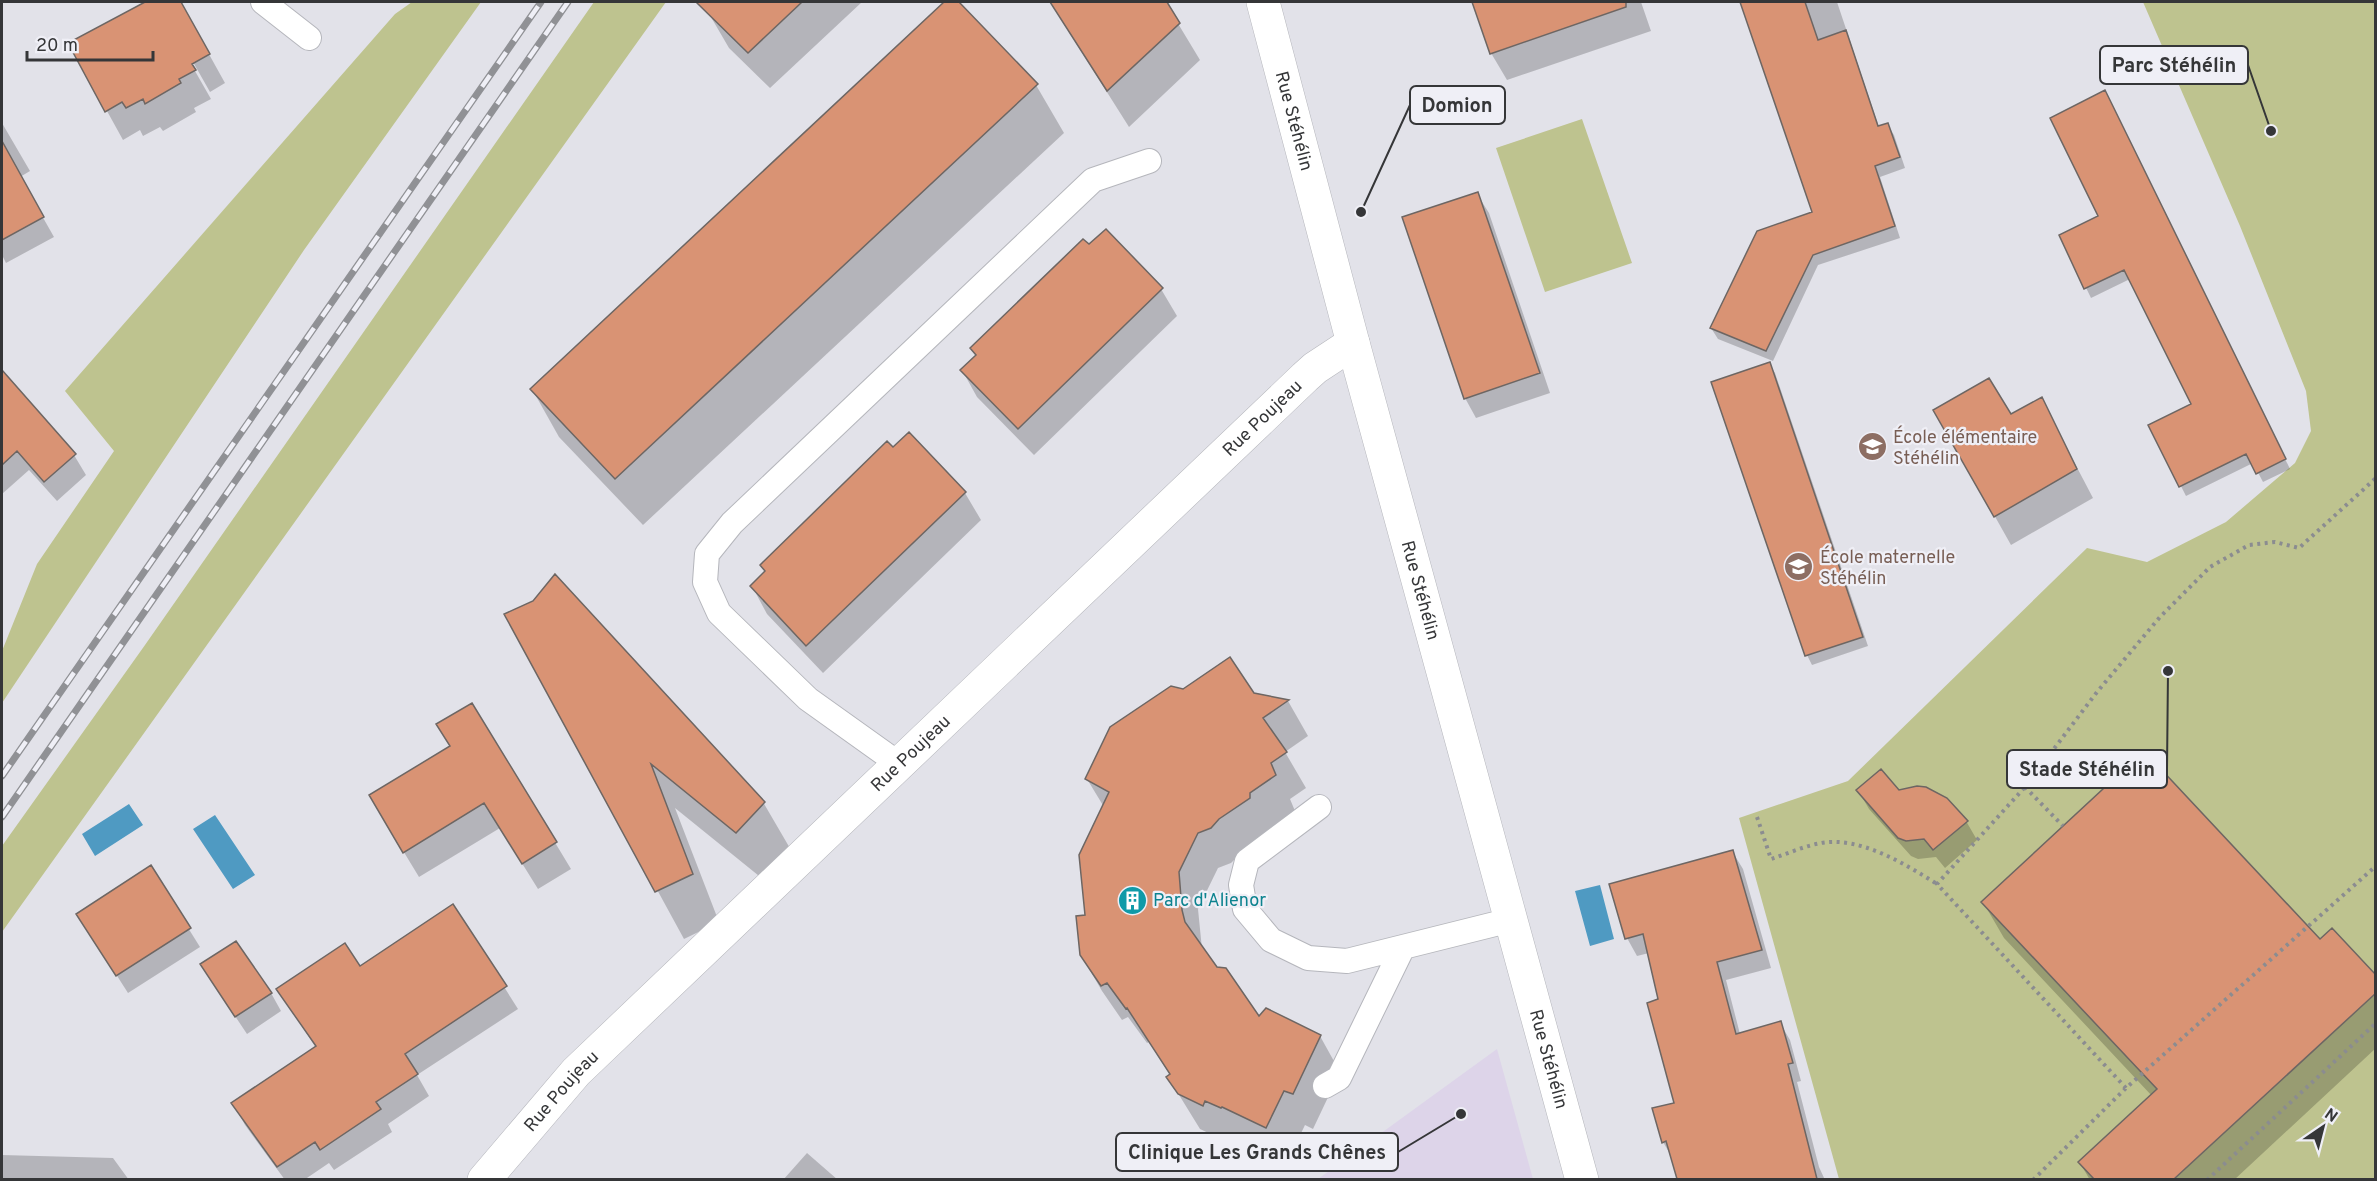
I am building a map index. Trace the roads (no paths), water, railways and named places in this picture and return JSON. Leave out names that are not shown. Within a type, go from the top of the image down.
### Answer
[{"type":"street","name":"Rue Stéhélin","points":[[1263,2],[1353,343],[1582,1179]]},
{"type":"street","name":"Rue Poujeau","points":[[484,1179],[576,1072],[1315,368],[1353,343]]},
{"type":"lane","points":[[264,2],[309,38]]},
{"type":"lane","points":[[899,764],[808,699],[719,614],[705,582],[708,554],[732,523],[1093,180],[1149,161]]},
{"type":"lane","points":[[1318,807],[1247,861],[1241,885],[1245,909],[1271,940],[1308,958],[1347,961],[1511,920]]},
{"type":"lane","points":[[1325,1086],[1339,1078],[1403,946]]},
{"type":"water","points":[[129,804],[143,825],[95,856],[82,834]]},
{"type":"water","points":[[215,815],[255,875],[233,889],[193,829]]},
{"type":"water","points":[[1600,885],[1614,939],[1590,946],[1575,891]]},
{"type":"railway","points":[[2,776],[541,2]]},
{"type":"railway","points":[[2,817],[568,2]]},
{"type":"place","name":"Parc Stéhélin","points":[[2271,131]]},
{"type":"place","name":"Domion","points":[[1361,212]]},
{"type":"place","name":"École élémentaire Stéhélin","points":[[1872,447]]},
{"type":"place","name":"École maternelle Stéhélin","points":[[1799,567]]},
{"type":"place","name":"Stade Stéhélin","points":[[2168,671]]},
{"type":"place","name":"Parc d'Alienor","points":[[1132,900]]},
{"type":"place","name":"Clinique Les Grands Chênes","points":[[1461,1114]]}]
